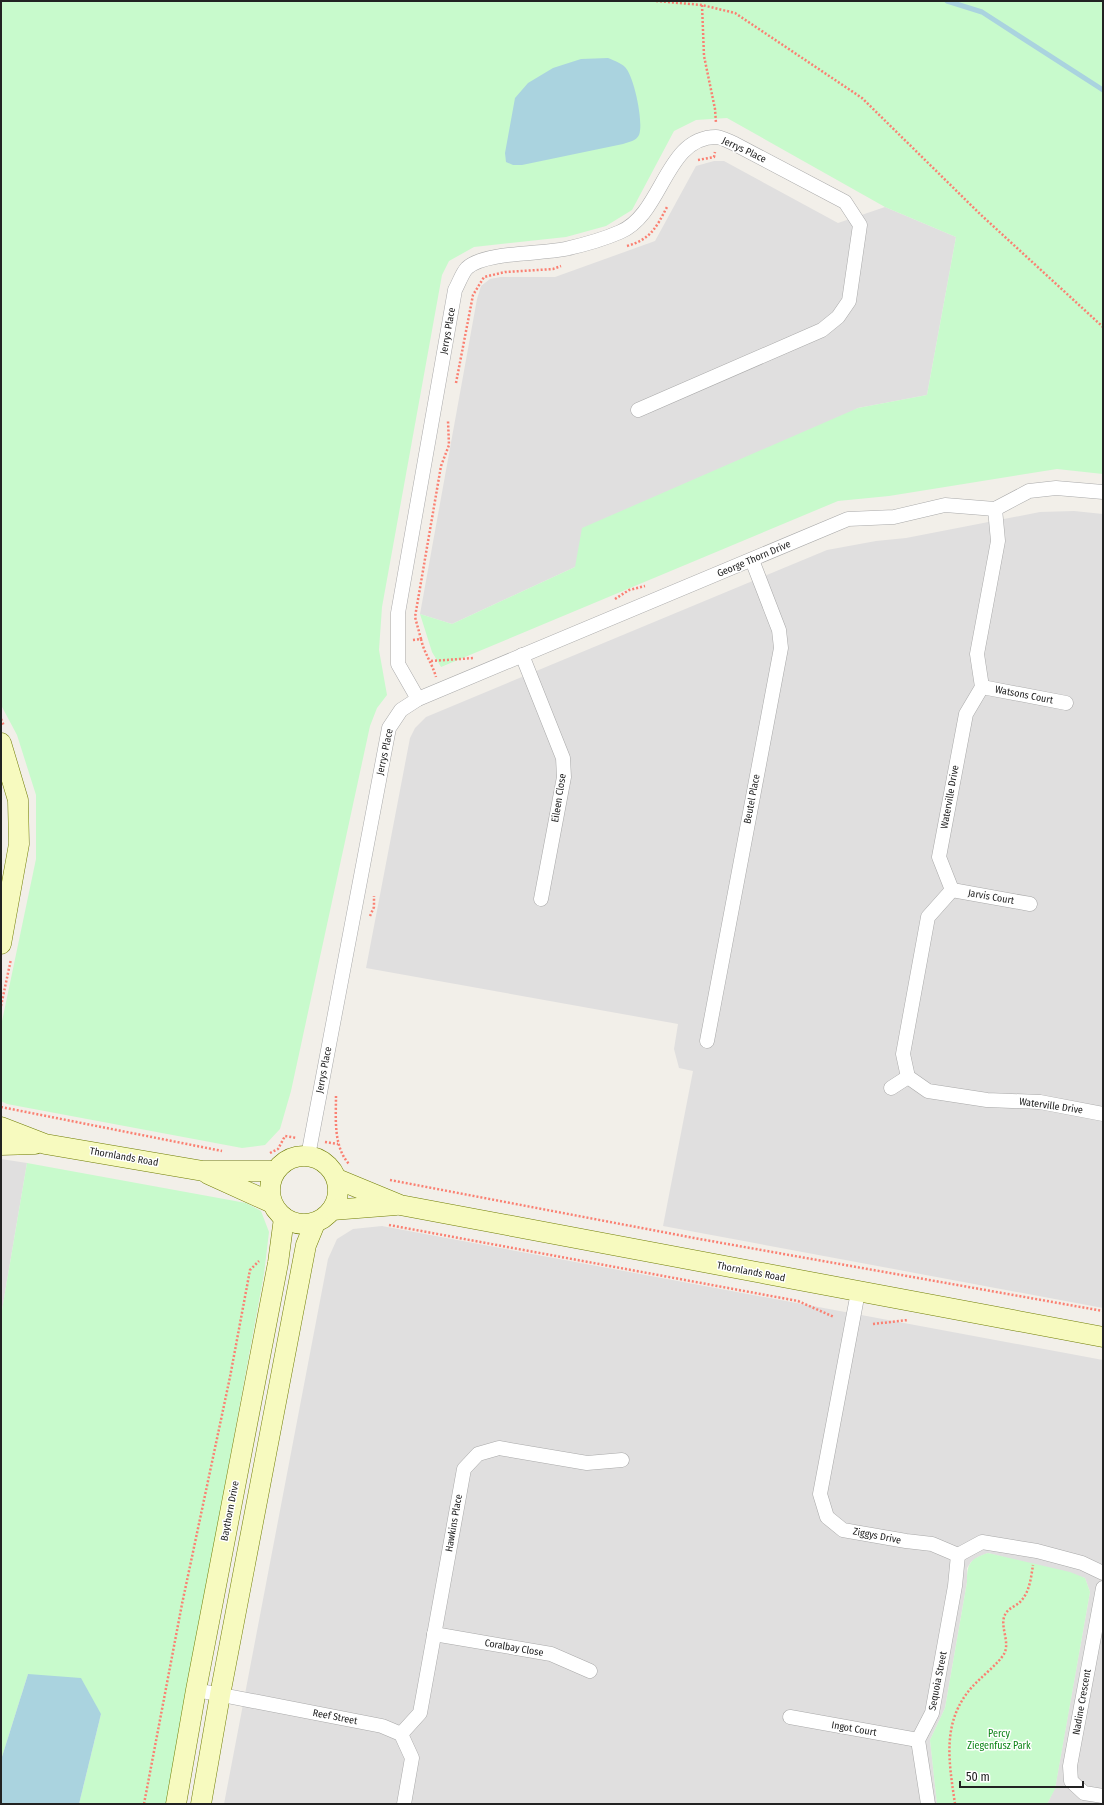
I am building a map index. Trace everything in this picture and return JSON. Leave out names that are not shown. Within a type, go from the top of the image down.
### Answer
[{"type":"street","name":"Jerrys Place","points":[[309,1148],[389,728],[401,710],[418,699],[398,664],[398,613],[455,290],[467,268],[485,259],[564,249],[622,232],[638,220],[649,206],[681,152],[696,142],[716,137],[733,143],[845,202],[860,225],[860,238],[849,301],[838,317],[822,330],[638,410]]},
{"type":"street","points":[[982,686],[977,654],[998,541],[995,509],[1029,491],[1056,488],[1103,492]]},
{"type":"street","name":"George Thorn Drive","points":[[418,699],[848,519],[894,517],[945,505],[995,509]]},
{"type":"street","name":"Beutel Place","points":[[707,1041],[781,648],[779,630],[752,560]]},
{"type":"street","name":"Eileen Close","points":[[522,656],[563,758],[564,777],[541,899]]},
{"type":"street","name":"Watsons Court","points":[[982,686],[1066,703]]},
{"type":"street","name":"Waterville Drive","points":[[952,890],[939,857],[966,714],[982,686]]},
{"type":"street","points":[[1,743],[18,800],[19,844],[1,944]]},
{"type":"street","points":[[891,1088],[908,1077],[903,1054],[928,917],[952,890]]},
{"type":"street","name":"Jarvis Court","points":[[952,890],[1030,904]]},
{"type":"street","name":"Waterville Drive","points":[[908,1077],[928,1091],[987,1100],[1040,1102],[1103,1114]]},
{"type":"street","name":"Thornlands Road","points":[[1,1127],[45,1144]]},
{"type":"street","name":"Thornlands Road","points":[[1,1145],[45,1144],[203,1171],[271,1163]]},
{"type":"street","points":[[201,1804],[220,1695],[306,1245],[315,1223],[325,1218],[332,1210],[337,1200],[339,1190],[337,1179],[332,1170],[326,1163],[317,1158],[309,1148],[289,1159],[271,1163],[269,1192],[278,1211]]},
{"type":"street","name":"Thornlands Road","points":[[203,1171],[278,1211],[293,1223],[304,1225],[315,1223]]},
{"type":"street","name":"Thornlands Road","points":[[337,1179],[400,1205],[1103,1337]]},
{"type":"street","name":"Thornlands Road","points":[[332,1210],[400,1205]]},
{"type":"street","name":"Baythorn Drive","points":[[176,1804],[196,1690],[278,1263],[278,1211]]},
{"type":"street","name":"Ziggys Drive","points":[[858,1292],[820,1494],[827,1517],[843,1530],[906,1542],[932,1544],[958,1555]]},
{"type":"street","name":"Hawkins Place","points":[[401,1734],[420,1712],[464,1469],[478,1454],[499,1448],[587,1462],[622,1460]]},
{"type":"street","points":[[958,1555],[982,1542],[1037,1551],[1082,1563],[1103,1573]]},
{"type":"street","name":"Sequoia Street","points":[[918,1740],[932,1713],[955,1586],[958,1555]]},
{"type":"street","name":"Nadine Crescent","points":[[1103,1588],[1070,1766],[1071,1781],[1084,1793],[1103,1796]]},
{"type":"street","name":"Coralbay Close","points":[[434,1634],[551,1654],[590,1671]]},
{"type":"street","name":"Reef Street","points":[[196,1690],[382,1726],[401,1734]]},
{"type":"street","name":"Ingot Court","points":[[790,1717],[918,1740]]},
{"type":"street","points":[[401,1734],[412,1758],[404,1804]]},
{"type":"street","points":[[918,1740],[928,1804]]},
{"type":"path","points":[[656,1],[702,5],[735,13],[862,98],[980,214],[1103,327]]},
{"type":"path","points":[[696,160],[714,157],[716,137],[715,109],[704,56],[702,5]]},
{"type":"path","points":[[626,247],[641,242],[654,232],[669,204]]},
{"type":"path","points":[[455,387],[473,295],[484,277],[505,272],[553,269],[568,264]]},
{"type":"path","points":[[441,690],[431,661],[425,654],[415,617],[441,466],[449,445],[448,418]]},
{"type":"path","points":[[397,642],[421,639]]},
{"type":"path","points":[[367,921],[374,907],[374,891]]},
{"type":"path","points":[[337,1089],[338,1144],[342,1156],[355,1168]]},
{"type":"path","points":[[1,1106],[229,1152]]},
{"type":"path","points":[[271,1163],[285,1136],[309,1148],[338,1144]]},
{"type":"path","points":[[388,1179],[687,1236],[1103,1311]]},
{"type":"path","points":[[387,1224],[798,1301],[834,1316]]},
{"type":"path","points":[[955,1804],[948,1754],[952,1728],[959,1708],[971,1688],[1004,1654],[1006,1641],[1002,1621],[1006,1612],[1020,1602],[1028,1590],[1037,1551]]},
{"type":"shaded area","points":[[714,161],[724,161],[838,223],[885,207],[956,237],[927,395],[858,408],[575,567],[452,624],[420,614],[477,299],[481,286],[490,279],[501,277],[555,277],[655,241],[696,166]]},
{"type":"shaded area","points":[[1074,511],[1103,514],[1103,1308],[663,1226],[693,1071],[679,1068],[674,1049],[678,1024],[366,968],[410,738],[415,728],[426,717],[827,550],[876,541],[906,538],[1040,512]]},
{"type":"shaded area","points":[[1,1159],[27,1163],[1,1316]]},
{"type":"shaded area","points":[[382,1226],[1103,1360],[1103,1804],[1047,1804],[1055,1788],[1090,1592],[1085,1578],[988,1553],[971,1562],[967,1568],[967,1582],[945,1708],[930,1740],[937,1804],[224,1804],[328,1259],[337,1239],[353,1229]]},
{"type":"green space","points":[[1,1],[1103,1],[1103,474],[1057,469],[889,496],[838,501],[441,667],[432,652],[420,614],[452,624],[575,567],[582,528],[858,408],[927,395],[956,237],[885,207],[727,118],[696,120],[674,131],[632,210],[606,226],[566,237],[474,247],[449,261],[442,275],[382,607],[379,650],[387,695],[377,708],[370,726],[291,1091],[280,1129],[265,1145],[242,1148],[7,1104],[1,1101],[1,1026],[36,859],[36,795],[17,735],[1,705]]},
{"type":"green space","points":[[27,1163],[246,1203],[261,1211],[269,1232],[264,1274],[166,1804],[79,1804],[101,1714],[28,1674],[1,1760],[1,1316]]},
{"type":"green space","name":"Percy Ziegenfusz Park","points":[[988,1553],[1070,1572],[1085,1578],[1090,1592],[1055,1789],[1047,1804],[937,1804],[930,1740],[945,1708],[969,1566],[977,1557]]},
{"type":"water","points":[[608,58],[625,67],[632,80],[639,111],[640,129],[638,137],[623,144],[522,165],[513,165],[506,162],[505,153],[515,98],[528,83],[553,68],[581,59]]},
{"type":"water","points":[[28,1674],[81,1678],[101,1714],[79,1804],[1,1804],[1,1760]]},
{"type":"waterway","points":[[947,1],[982,12],[1103,90]]}]
